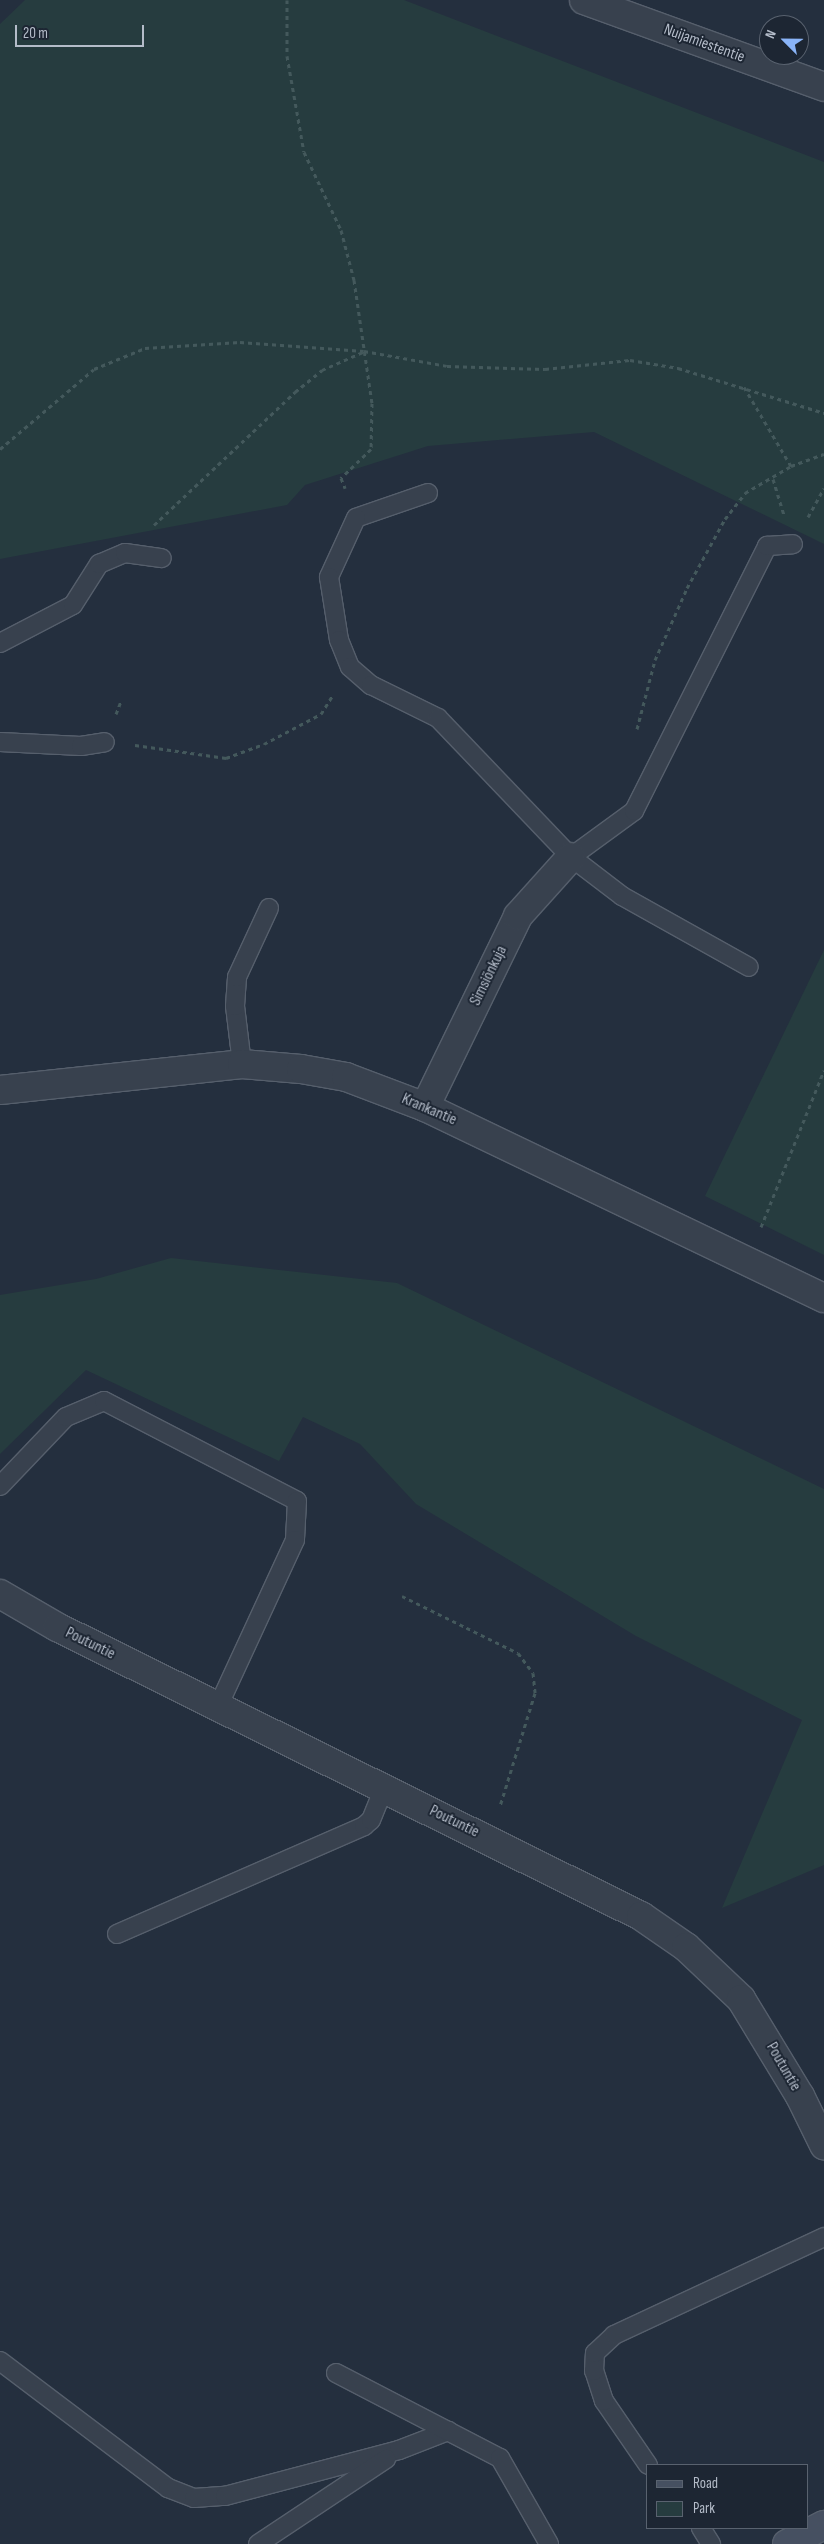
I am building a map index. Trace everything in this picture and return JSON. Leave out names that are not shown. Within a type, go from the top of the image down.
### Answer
[{"type":"main road","points":[[787,2544],[824,2525]]},
{"type":"street","name":"Nuijamiestentie","points":[[584,0],[824,87]]},
{"type":"street","name":"Simsiönkuja","points":[[425,1106],[518,916],[570,857]]},
{"type":"street","name":"Krankantie","points":[[0,1090],[242,1064],[301,1069],[346,1078],[425,1106],[824,1298]]},
{"type":"street","name":"Poutuntie","points":[[0,1594],[56,1627],[641,1916],[686,1947],[742,1999],[800,2096],[824,2145]]},
{"type":"lane","points":[[428,493],[356,518],[329,577],[339,640],[350,667],[371,685],[438,718],[570,857],[622,896],[749,967]]},
{"type":"lane","points":[[570,857],[634,811],[766,546],[794,544]]},
{"type":"lane","points":[[0,643],[73,605],[98,564],[125,553],[162,558]]},
{"type":"lane","points":[[0,742],[81,746],[105,742]]},
{"type":"lane","points":[[242,1064],[235,1006],[237,976],[269,908]]},
{"type":"lane","points":[[0,1486],[66,1418],[104,1401],[297,1501],[295,1540],[218,1707]]},
{"type":"lane","points":[[117,1934],[364,1826],[371,1820],[384,1788]]},
{"type":"lane","points":[[647,2464],[604,2401],[594,2371],[595,2353],[614,2335],[824,2237]]},
{"type":"lane","points":[[0,2361],[168,2488],[194,2498],[225,2496],[399,2450],[448,2431]]},
{"type":"lane","points":[[336,2373],[500,2458],[549,2544]]},
{"type":"lane","points":[[258,2544],[399,2450]]},
{"type":"lane","points":[[702,2529],[711,2544]]},
{"type":"path","points":[[287,0],[287,56],[304,152],[342,230],[354,280],[372,403],[371,449],[347,470]]},
{"type":"path","points":[[0,449],[94,369],[145,348],[240,342],[364,351],[447,366],[545,369],[630,360],[678,368],[824,413]]},
{"type":"path","points":[[125,553],[295,392],[322,370],[364,351]]},
{"type":"path","points":[[744,388],[791,466]]},
{"type":"path","points":[[634,735],[655,660],[687,588],[725,519],[745,493],[791,466],[824,454]]},
{"type":"path","points":[[105,742],[226,758],[264,744],[320,714],[350,667]]},
{"type":"path","points":[[750,1261],[824,1070]]},
{"type":"path","points":[[402,1596],[518,1653],[533,1673],[535,1693],[499,1807]]},
{"type":"green space","points":[[25,0],[404,0],[824,162],[824,544],[594,432],[428,446],[305,485],[287,505],[0,559],[0,24]]},
{"type":"green space","points":[[824,950],[824,1255],[705,1196]]},
{"type":"green space","points":[[171,1258],[397,1283],[824,1489],[824,1865],[722,1908],[802,1720],[636,1636],[416,1504],[360,1444],[303,1417],[279,1461],[86,1370],[0,1454],[0,1295],[96,1279]]}]
